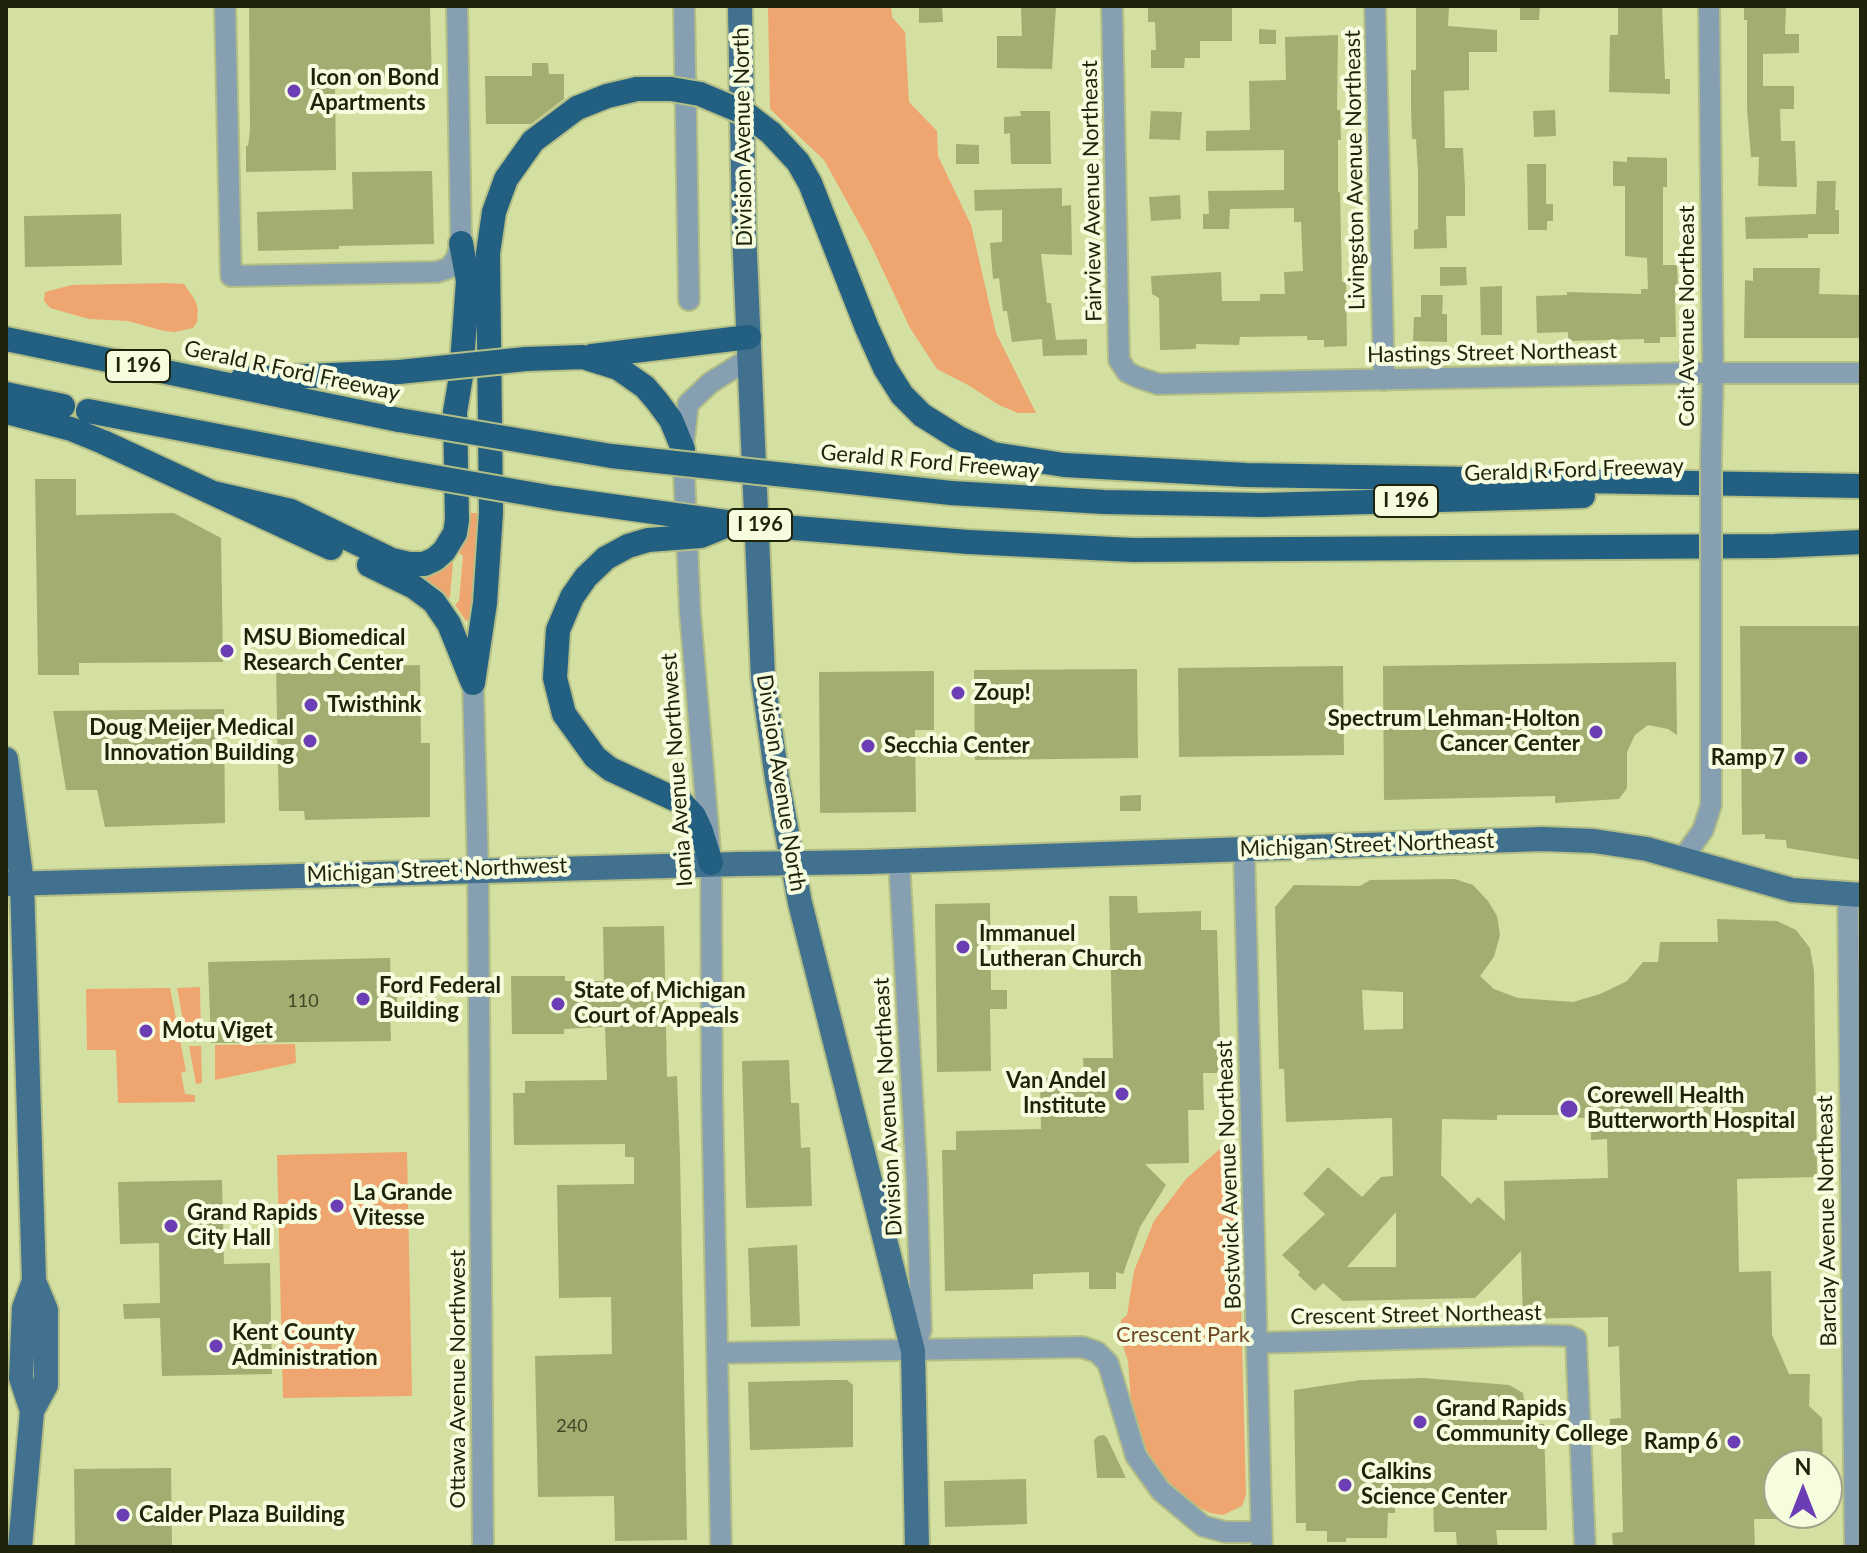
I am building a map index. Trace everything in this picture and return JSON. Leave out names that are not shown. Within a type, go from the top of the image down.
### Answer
[{"type":"highway","points":[[473,683],[485,603],[491,513],[488,253],[499,196],[514,165],[533,141],[577,108],[637,89],[671,89],[700,94],[745,113],[771,133],[798,162],[810,183],[867,328],[885,368],[902,395],[922,415],[957,437],[993,454],[1064,465],[1246,475],[1861,487]]},
{"type":"highway","points":[[213,493],[291,511],[392,560],[424,564],[444,551],[455,533],[457,520],[455,412],[461,376],[468,281],[461,243]]},
{"type":"highway","name":"Gerald R Ford Freeway","points":[[6,339],[399,420],[611,456],[951,493],[1104,502],[1262,505],[1861,487]]},
{"type":"highway","points":[[219,382],[275,376],[322,377],[399,372],[526,359],[749,348]]},
{"type":"highway","points":[[583,357],[618,368],[645,387],[671,420],[683,449]]},
{"type":"highway","points":[[6,394],[63,406]]},
{"type":"highway","name":"I 196","points":[[88,411],[554,498],[733,523],[968,542],[1133,550],[1861,544]]},
{"type":"highway","points":[[6,412],[71,429],[374,567],[425,595],[449,624],[473,683]]},
{"type":"highway","points":[[711,863],[698,824],[681,802],[610,769],[595,757],[564,714],[555,678],[558,630],[572,597],[586,577],[606,558],[648,540],[701,536],[733,523]]},
{"type":"main road","name":"Division Avenue North","points":[[740,6],[749,348],[763,678],[777,779],[800,903],[913,1351],[917,1547]]},
{"type":"main road","points":[[6,759],[34,1281],[24,1308],[21,1378],[32,1411],[20,1547]]},
{"type":"main road","name":"Michigan Street Northeast","points":[[867,862],[1542,839],[1620,843],[1792,890],[1855,894]]},
{"type":"main road","name":"Michigan Street Northwest","points":[[14,883],[711,863],[867,862]]},
{"type":"street","points":[[225,6],[231,276],[437,272],[449,268],[456,259],[461,243],[457,6]]},
{"type":"street","points":[[684,6],[689,300]]},
{"type":"street","name":"Fairview Avenue Northeast","points":[[1112,6],[1119,360],[1127,372]]},
{"type":"street","name":"Livingston Avenue Northeast","points":[[1375,6],[1384,380]]},
{"type":"street","name":"Coit Avenue Northeast","points":[[1683,858],[1703,830],[1711,805],[1713,372],[1709,6]]},
{"type":"street","name":"Ionia Avenue Northwest","points":[[721,1547],[711,863],[691,627],[683,449],[688,404],[749,348]]},
{"type":"street","name":"Hastings Street Northeast","points":[[1127,372],[1158,384],[1713,372],[1861,373]]},
{"type":"street","name":"Ottawa Avenue Northwest","points":[[473,683],[478,869],[483,1547]]},
{"type":"street","name":"Bostwick Avenue Northeast","points":[[1244,849],[1261,1540]]},
{"type":"street","name":"Division Avenue Northeast","points":[[899,860],[917,1181],[921,1330],[913,1351]]},
{"type":"street","name":"Barclay Avenue Northeast","points":[[1855,894],[1855,1547]]},
{"type":"street","name":"Crescent Street Northeast","points":[[1257,1343],[1538,1335],[1576,1339],[1585,1547]]},
{"type":"street","points":[[717,1353],[1082,1347],[1097,1352],[1108,1363],[1136,1456],[1161,1491],[1203,1526],[1261,1540]]},
{"type":"green space","points":[[768,6],[891,6],[892,17],[905,32],[909,102],[937,131],[938,156],[971,225],[996,333],[1036,413],[1018,413],[999,405],[937,369],[910,328],[870,243],[824,160],[770,109]]},
{"type":"green space","points":[[184,284],[195,300],[198,309],[193,328],[175,332],[128,321],[89,319],[50,308],[44,301],[45,292],[72,285]]},
{"type":"green space","points":[[468,513],[481,513],[475,607],[466,621],[455,605],[459,601],[463,556],[459,553],[467,535]]},
{"type":"green space","points":[[453,562],[450,597],[446,599],[421,579]]},
{"type":"green space","points":[[200,987],[201,1036],[186,1036],[177,988]]},
{"type":"green space","points":[[170,988],[186,1071],[181,1073],[185,1094],[195,1095],[195,1102],[118,1103],[116,1050],[87,1050],[86,989]]},
{"type":"green space","points":[[295,1044],[296,1063],[215,1080],[215,1045]]},
{"type":"green space","points":[[189,1046],[201,1046],[202,1083],[196,1084]]},
{"type":"green space","name":"Crescent Park","points":[[1223,1146],[1237,1146],[1246,1495],[1242,1506],[1223,1515],[1210,1513],[1192,1504],[1174,1488],[1148,1455],[1131,1403],[1121,1320],[1127,1315],[1134,1271],[1154,1221],[1186,1179]]},
{"type":"green space","points":[[407,1152],[412,1396],[283,1398],[277,1155]]},
{"type":"building","name":"Icon on Bond Apartments","points":[[249,6],[430,6],[432,86],[402,87],[402,79],[335,80],[336,170],[246,172],[246,146],[250,130]]},
{"type":"building","points":[[919,6],[942,6],[943,22],[919,23]]},
{"type":"building","points":[[1021,6],[1056,6],[1052,69],[997,68],[997,36],[1022,36]]},
{"type":"building","points":[[1148,6],[1232,6],[1232,41],[1200,41],[1200,58],[1185,58],[1184,68],[1151,68],[1151,50],[1156,50],[1155,22],[1148,22]]},
{"type":"building","points":[[1416,6],[1449,6],[1448,26],[1497,30],[1497,52],[1469,52],[1469,90],[1444,91],[1445,148],[1463,148],[1465,187],[1465,216],[1446,216],[1447,248],[1414,249],[1414,230],[1418,229],[1418,172],[1416,139],[1412,139],[1411,70],[1416,70]]},
{"type":"building","points":[[1520,6],[1540,6],[1539,20],[1520,20]]},
{"type":"building","points":[[1618,6],[1662,6],[1665,79],[1670,79],[1670,94],[1609,92],[1610,35],[1618,35]]},
{"type":"building","points":[[1744,6],[1786,6],[1785,34],[1799,34],[1799,53],[1763,54],[1763,86],[1794,86],[1794,109],[1780,109],[1781,141],[1795,141],[1797,187],[1758,186],[1759,157],[1751,157],[1747,109],[1747,20],[1744,20]]},
{"type":"building","points":[[1259,29],[1276,30],[1276,44],[1259,44]]},
{"type":"building","points":[[1338,35],[1337,110],[1340,110],[1341,140],[1338,140],[1338,192],[1342,282],[1346,282],[1347,346],[1324,347],[1324,340],[1307,340],[1307,336],[1240,337],[1239,345],[1196,344],[1196,349],[1160,350],[1159,298],[1152,294],[1151,276],[1221,272],[1222,301],[1260,301],[1260,294],[1285,294],[1284,272],[1303,271],[1301,222],[1294,222],[1294,208],[1230,209],[1229,229],[1203,229],[1203,214],[1209,214],[1208,191],[1284,190],[1284,150],[1206,151],[1206,131],[1250,130],[1249,81],[1286,80],[1285,37]]},
{"type":"building","points":[[532,63],[548,63],[549,74],[564,74],[564,99],[531,124],[486,124],[485,76],[532,76]]},
{"type":"building","points":[[1555,110],[1556,136],[1534,137],[1533,111]]},
{"type":"building","points":[[1020,111],[1050,111],[1051,164],[1011,164],[1010,133],[1004,134],[1004,117],[1021,116]]},
{"type":"building","points":[[1151,111],[1182,112],[1180,140],[1149,139]]},
{"type":"building","points":[[956,144],[979,145],[979,164],[956,164]]},
{"type":"building","points":[[1627,157],[1667,158],[1667,187],[1663,187],[1663,265],[1677,265],[1676,337],[1660,337],[1660,343],[1644,343],[1644,339],[1568,341],[1568,332],[1537,333],[1536,296],[1567,295],[1567,292],[1641,294],[1641,289],[1648,289],[1647,258],[1625,256],[1625,186],[1613,186],[1613,161],[1627,162]]},
{"type":"building","points":[[1527,164],[1546,164],[1546,204],[1553,204],[1553,221],[1547,221],[1547,230],[1528,230]]},
{"type":"building","points":[[432,171],[434,244],[258,251],[257,212],[353,209],[352,172]]},
{"type":"building","points":[[1817,181],[1836,181],[1835,210],[1839,210],[1839,234],[1746,239],[1745,217],[1816,214]]},
{"type":"building","points":[[1062,188],[1062,206],[1071,205],[1072,255],[1041,254],[1047,303],[1051,303],[1056,340],[1087,339],[1087,355],[1043,356],[1042,339],[1012,342],[1007,311],[1003,311],[999,278],[993,279],[990,243],[1002,242],[1002,210],[975,211],[974,190]]},
{"type":"building","points":[[1180,195],[1181,219],[1151,221],[1149,197]]},
{"type":"building","points":[[121,214],[122,265],[25,267],[24,216]]},
{"type":"building","points":[[1440,267],[1466,267],[1467,285],[1440,286]]},
{"type":"building","points":[[1753,268],[1820,268],[1819,294],[1861,295],[1861,338],[1744,338],[1745,280],[1753,281]]},
{"type":"building","points":[[1502,286],[1502,335],[1481,335],[1480,287]]},
{"type":"building","points":[[1421,295],[1443,295],[1442,314],[1447,314],[1447,342],[1413,341],[1414,317],[1421,317]]},
{"type":"building","points":[[35,479],[76,479],[76,515],[174,513],[221,538],[223,662],[79,663],[79,675],[38,675]]},
{"type":"building","name":"Ramp 7","points":[[1740,626],[1861,626],[1861,860],[1787,848],[1786,840],[1765,839],[1765,834],[1742,835]]},
{"type":"building","name":"Spectrum Lehman-Holton Cancer Center","points":[[1676,662],[1677,735],[1668,729],[1648,725],[1635,735],[1627,752],[1627,788],[1619,799],[1555,803],[1555,796],[1384,800],[1383,666]]},
{"type":"building","points":[[420,665],[421,743],[430,743],[430,817],[305,820],[304,811],[279,811],[276,668]]},
{"type":"building","points":[[1343,666],[1344,755],[1179,757],[1178,668]]},
{"type":"building","points":[[1137,669],[1138,758],[975,760],[974,670]]},
{"type":"building","name":"Secchia Center","points":[[934,671],[934,730],[915,730],[916,812],[820,813],[819,672]]},
{"type":"building","name":"MSU Biomedical Research Center","points":[[224,709],[225,823],[105,827],[97,790],[66,790],[53,711]]},
{"type":"building","points":[[1141,795],[1141,811],[1120,811],[1120,796]]},
{"type":"building","name":"Corewell Health Butterworth Hospital","points":[[1455,879],[1473,885],[1497,916],[1500,935],[1494,957],[1480,976],[1494,989],[1518,998],[1573,1002],[1600,994],[1627,981],[1643,962],[1658,962],[1660,942],[1718,942],[1717,919],[1777,921],[1796,930],[1810,948],[1814,971],[1817,1177],[1737,1179],[1739,1272],[1771,1271],[1772,1335],[1789,1374],[1810,1374],[1809,1406],[1822,1418],[1823,1449],[1763,1449],[1763,1519],[1754,1519],[1755,1547],[1613,1547],[1612,1533],[1623,1532],[1621,1440],[1609,1440],[1610,1419],[1621,1418],[1619,1346],[1608,1347],[1608,1317],[1523,1319],[1521,1251],[1475,1298],[1343,1301],[1323,1283],[1315,1291],[1282,1255],[1325,1214],[1303,1194],[1328,1167],[1362,1197],[1381,1177],[1393,1176],[1392,1118],[1286,1122],[1284,1069],[1279,1069],[1275,907],[1294,885],[1360,886],[1370,880]],"holes":[[[1362,990],[1403,992],[1403,1029],[1364,1030]],[[1497,1115],[1557,1115],[1591,1119],[1591,1140],[1607,1139],[1608,1178],[1504,1181],[1505,1221],[1478,1197],[1471,1204],[1441,1175],[1442,1119],[1497,1120]],[[1396,1212],[1396,1267],[1347,1267]]]},
{"type":"building","name":"Van Andel Institute","points":[[1109,896],[1137,896],[1138,913],[1201,911],[1201,930],[1217,930],[1221,1073],[1203,1073],[1204,1110],[1188,1110],[1189,1163],[1145,1164],[1166,1185],[1140,1227],[1123,1274],[1116,1272],[1116,1289],[1089,1289],[1089,1272],[1033,1274],[1033,1289],[945,1291],[942,1150],[956,1150],[956,1131],[1041,1129],[1040,1078],[1084,1077],[1083,1058],[1113,1058]]},
{"type":"building","name":"Immanuel Lutheran Church","points":[[990,903],[991,990],[1007,990],[1007,1009],[990,1009],[991,1071],[937,1072],[935,904]]},
{"type":"building","points":[[664,926],[667,1077],[677,1076],[687,1540],[615,1541],[614,1496],[538,1497],[535,1356],[612,1354],[611,1297],[559,1298],[557,1185],[634,1184],[634,1157],[625,1157],[625,1144],[514,1145],[513,1093],[525,1093],[525,1081],[607,1080],[605,1027],[564,1029],[564,1034],[512,1034],[511,976],[565,976],[565,981],[604,981],[603,927]]},
{"type":"building","points":[[390,958],[391,984],[397,984],[397,1017],[390,1017],[391,1041],[211,1043],[208,962]]},
{"type":"building","points":[[789,1060],[791,1103],[799,1103],[801,1148],[810,1147],[812,1206],[746,1208],[742,1061]]},
{"type":"building","points":[[222,1180],[224,1264],[270,1263],[272,1374],[162,1376],[160,1318],[124,1319],[123,1304],[160,1303],[159,1243],[120,1244],[118,1182]]},
{"type":"building","points":[[797,1245],[800,1326],[751,1327],[748,1248]]},
{"type":"building","points":[[1424,1378],[1509,1385],[1523,1393],[1528,1424],[1544,1424],[1547,1530],[1496,1530],[1498,1547],[1457,1547],[1456,1532],[1434,1532],[1433,1498],[1395,1498],[1395,1513],[1388,1513],[1387,1538],[1346,1538],[1346,1542],[1327,1542],[1327,1531],[1306,1531],[1306,1523],[1296,1523],[1294,1390],[1361,1380]]},
{"type":"building","points":[[847,1380],[853,1385],[853,1447],[750,1450],[748,1382]]},
{"type":"building","points":[[1104,1435],[1126,1478],[1097,1478],[1094,1440]]},
{"type":"building","name":"Calder Plaza Building","points":[[171,1468],[172,1547],[75,1547],[74,1469]]},
{"type":"building","points":[[1026,1479],[1027,1524],[945,1527],[944,1481]]},
{"type":"place","name":"Icon on Bond Apartments","points":[[294,91]]},
{"type":"place","name":"MSU Biomedical Research Center","points":[[227,651]]},
{"type":"place","name":"Zoup!","points":[[958,693]]},
{"type":"place","name":"Twisthink","points":[[311,705]]},
{"type":"place","name":"Spectrum Lehman-Holton Cancer Center","points":[[1596,732]]},
{"type":"place","name":"Doug Meijer Medical Innovation Building","points":[[310,741]]},
{"type":"place","name":"Secchia Center","points":[[868,746]]},
{"type":"place","name":"Ramp 7","points":[[1801,758]]},
{"type":"place","name":"Immanuel Lutheran Church","points":[[963,947]]},
{"type":"place","name":"Ford Federal Building","points":[[363,999]]},
{"type":"place","name":"State of Michigan Court of Appeals","points":[[558,1004]]},
{"type":"place","name":"Motu Viget","points":[[146,1031]]},
{"type":"place","name":"Van Andel Institute","points":[[1122,1094]]},
{"type":"place","name":"Corewell Health Butterworth Hospital","points":[[1569,1109]]},
{"type":"place","name":"La Grande Vitesse","points":[[337,1206]]},
{"type":"place","name":"Grand Rapids City Hall","points":[[171,1226]]},
{"type":"place","name":"Kent County Administration","points":[[216,1346]]},
{"type":"place","name":"Grand Rapids Community College","points":[[1420,1422]]},
{"type":"place","name":"Ramp 6","points":[[1734,1442]]},
{"type":"place","name":"Calkins Science Center","points":[[1345,1485]]},
{"type":"place","name":"Calder Plaza Building","points":[[123,1515]]}]
